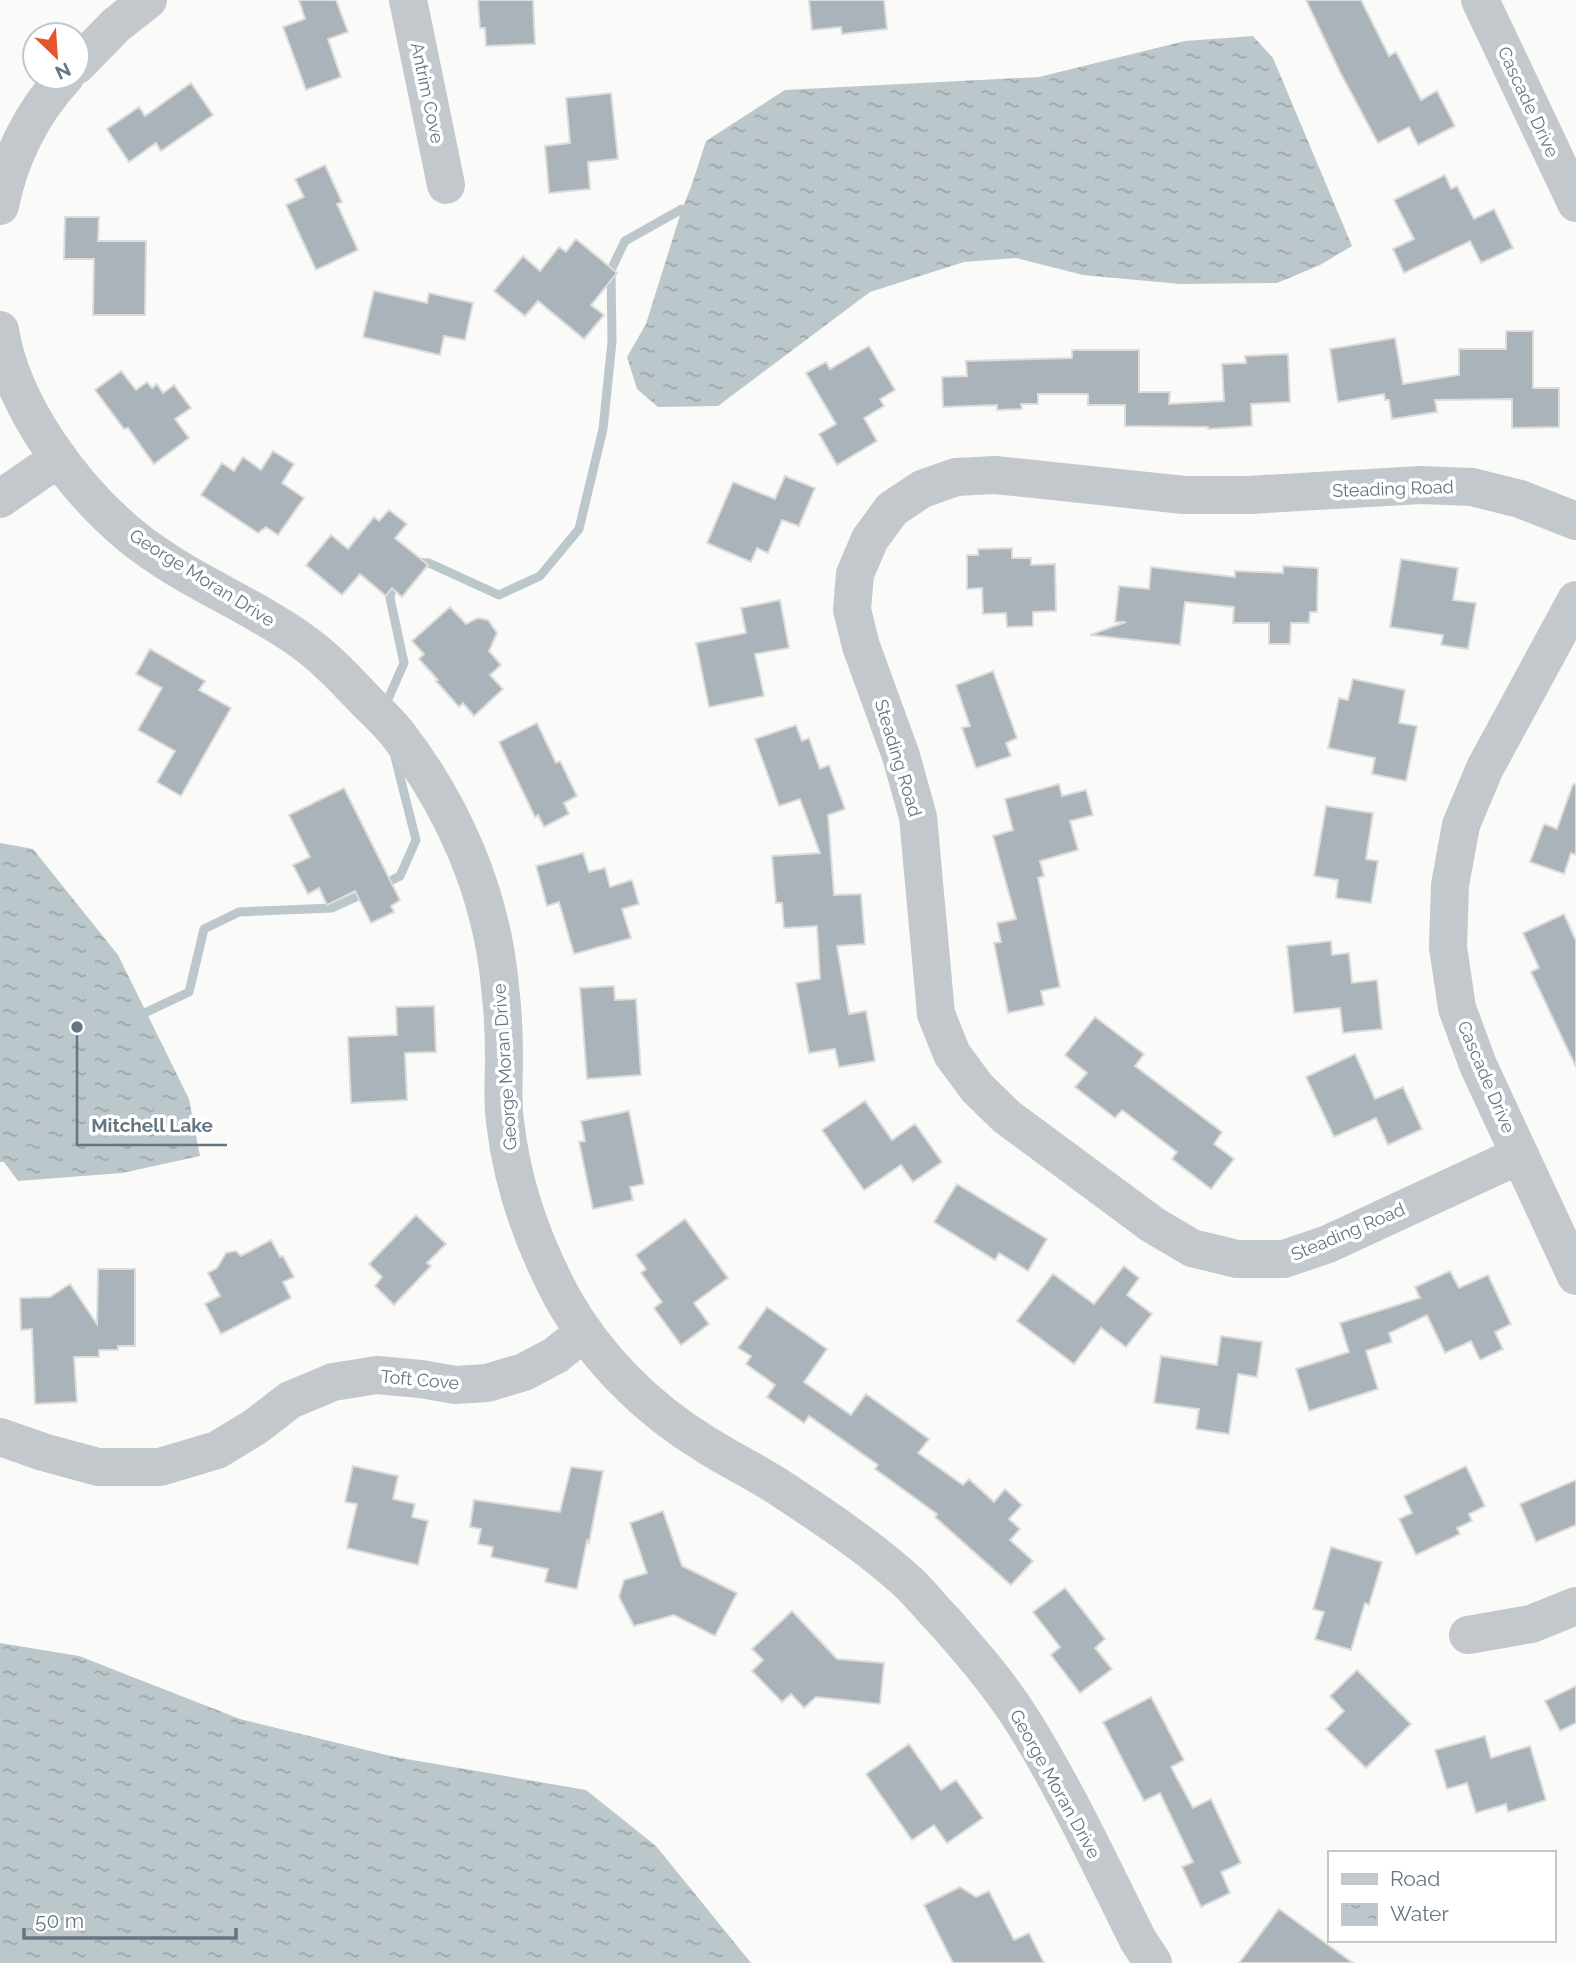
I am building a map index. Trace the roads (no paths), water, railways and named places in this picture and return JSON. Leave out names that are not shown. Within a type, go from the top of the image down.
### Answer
[{"type":"street","points":[[91,51],[116,25],[148,0]]},
{"type":"street","name":"Antrim Cove","points":[[408,0],[446,185]]},
{"type":"street","name":"Cascade Drive","points":[[1480,0],[1576,203]]},
{"type":"street","points":[[0,206],[4,184],[25,132],[54,91]]},
{"type":"street","name":"George Moran Drive","points":[[0,330],[3,350],[26,405],[53,452],[92,499],[132,537],[181,570],[301,640],[345,679],[393,728],[434,786],[465,846],[487,913],[500,982],[504,1117],[514,1181],[536,1244],[565,1302],[584,1332],[601,1356],[649,1403],[701,1442],[773,1483],[844,1531],[911,1585],[968,1647],[1026,1726],[1062,1789],[1138,1940],[1153,1963]]},
{"type":"street","points":[[0,499],[59,458]]},
{"type":"street","name":"Steading Road","points":[[1520,1155],[1328,1244],[1284,1259],[1237,1259],[1192,1248],[1153,1225],[1007,1117],[977,1088],[952,1054],[936,1014],[918,817],[901,756],[861,646],[852,610],[855,574],[870,539],[892,509],[922,489],[956,477],[995,475],[1184,495],[1248,495],[1421,485],[1472,487],[1520,499],[1576,521]]},
{"type":"street","name":"Cascade Drive","points":[[1576,600],[1485,768],[1461,825],[1450,885],[1448,947],[1457,1008],[1478,1066],[1576,1276]]},
{"type":"street","name":"Toft Cove","points":[[0,1437],[98,1467],[160,1467],[217,1450],[255,1427],[290,1400],[333,1382],[377,1375],[454,1385],[488,1383],[524,1372],[556,1355],[584,1332]]},
{"type":"street","points":[[1468,1635],[1531,1624],[1576,1606]]},
{"type":"water","points":[[1253,36],[1273,58],[1352,246],[1320,265],[1277,283],[1180,284],[1083,275],[1016,258],[964,262],[870,292],[718,406],[658,407],[637,389],[627,357],[646,324],[706,141],[785,90],[1039,77],[1185,41]]},
{"type":"water","points":[[0,843],[33,849],[118,955],[189,1099],[200,1156],[122,1173],[18,1181],[4,1162],[0,1162]]},
{"type":"water","points":[[0,1643],[79,1656],[240,1719],[395,1757],[586,1790],[656,1846],[751,1963],[0,1963]]},
{"type":"waterway","points":[[414,562],[429,563],[499,595],[540,576],[579,529],[603,429],[612,342],[611,270],[625,241],[682,209]]},
{"type":"waterway","points":[[385,706],[404,663],[390,598],[393,578]]},
{"type":"waterway","points":[[380,886],[400,876],[416,840],[395,757]]},
{"type":"waterway","points":[[136,1017],[189,992],[204,929],[239,912],[332,908],[367,892]]},
{"type":"place","name":"Mitchell Lake","points":[[77,1027]]}]
